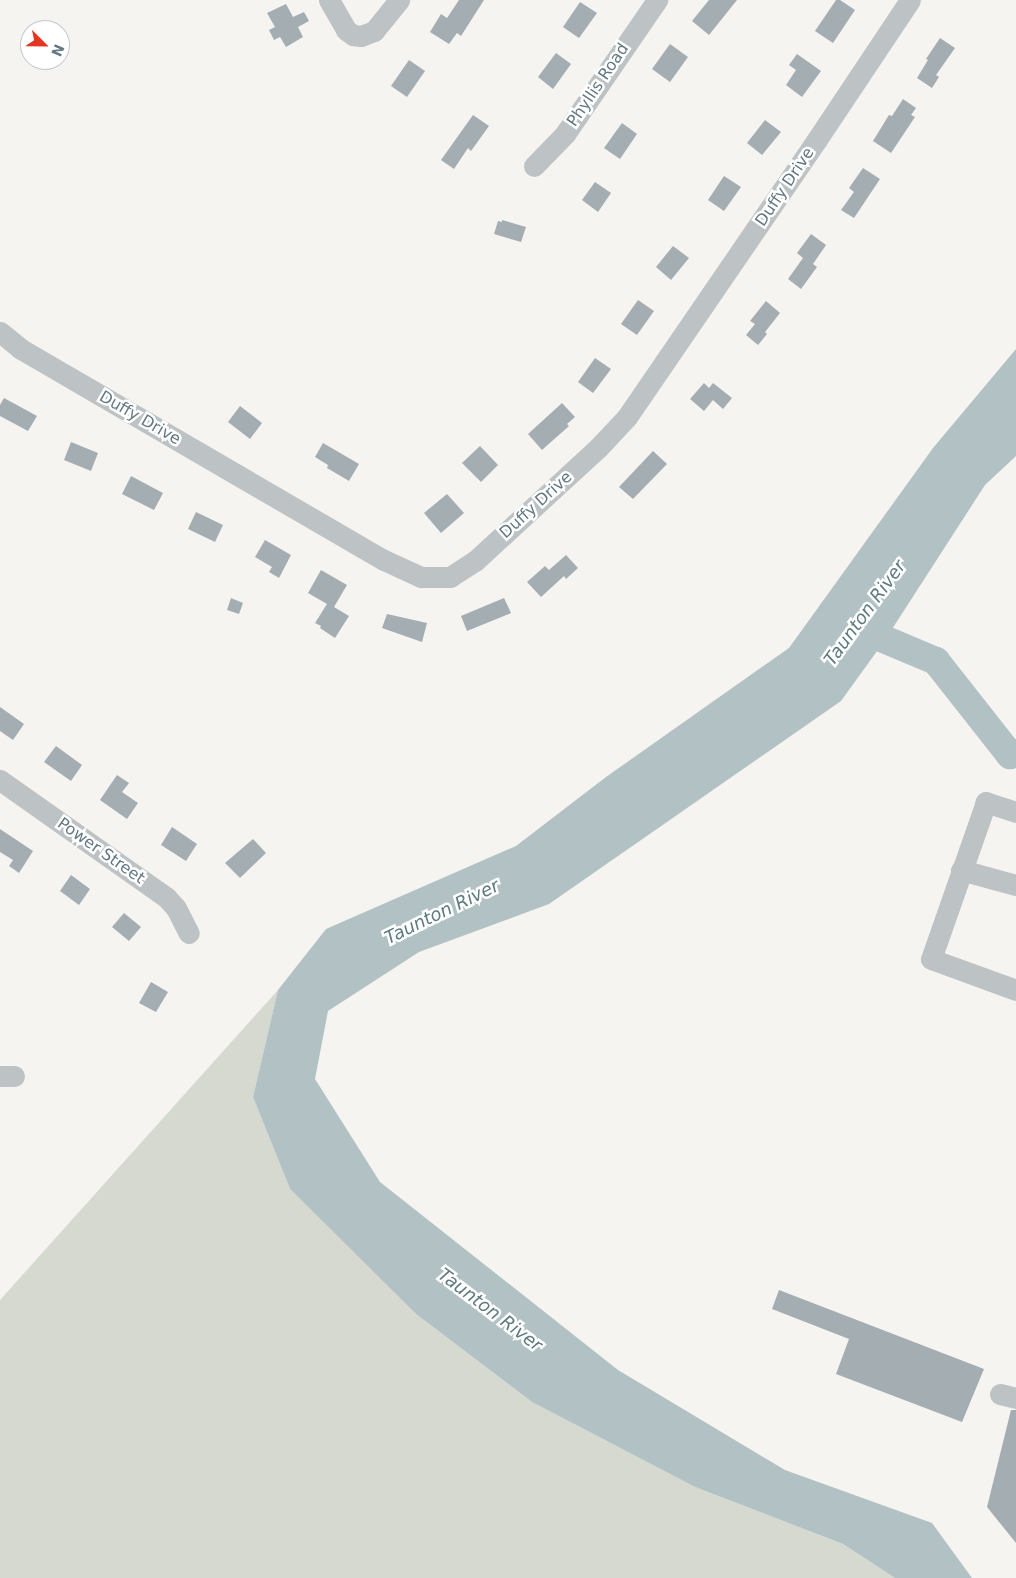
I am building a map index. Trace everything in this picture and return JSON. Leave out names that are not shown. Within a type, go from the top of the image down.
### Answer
[{"type":"street","points":[[329,0],[346,30],[353,35],[361,36],[374,31],[399,0]]},
{"type":"street","name":"Phyllis Road","points":[[534,166],[565,134],[657,0]]},
{"type":"street","name":"Duffy Drive","points":[[0,332],[21,349],[390,563],[421,577],[450,577],[475,561],[598,448],[627,416],[811,149],[910,0]]},
{"type":"street","name":"Power Street","points":[[0,780],[167,898],[176,908],[189,933]]},
{"type":"street","points":[[1016,812],[986,802],[931,958],[1016,990]]},
{"type":"street","points":[[961,870],[1016,886]]},
{"type":"shaded area","points":[[278,990],[253,1097],[290,1189],[416,1314],[532,1402],[695,1487],[843,1544],[895,1578],[0,1578],[0,1300]]},
{"type":"water","name":"Taunton River","points":[[1016,349],[1016,456],[985,485],[885,640],[841,701],[549,904],[419,952],[328,1011],[315,1079],[380,1182],[618,1370],[785,1470],[932,1523],[972,1578],[895,1578],[843,1544],[695,1487],[532,1402],[416,1314],[290,1189],[253,1097],[278,990],[326,929],[516,846],[606,777],[789,648],[933,448]]},
{"type":"building","points":[[459,0],[484,0],[461,36],[457,33],[449,44],[430,32],[441,14],[447,18]]},
{"type":"building","points":[[709,0],[737,0],[709,35],[692,21]]},
{"type":"building","points":[[836,0],[840,0],[855,10],[833,43],[815,31]]},
{"type":"building","points":[[580,2],[597,13],[579,38],[563,27]]},
{"type":"building","points":[[286,4],[293,17],[304,12],[309,21],[298,27],[303,37],[286,47],[280,37],[274,40],[269,30],[275,27],[267,13]]},
{"type":"building","points":[[940,38],[955,48],[936,75],[939,77],[932,88],[917,78],[928,60],[926,59]]},
{"type":"building","points":[[670,44],[688,57],[670,82],[652,69]]},
{"type":"building","points":[[556,53],[571,64],[553,89],[538,77]]},
{"type":"building","points":[[797,54],[821,71],[802,97],[786,85],[796,70],[789,65]]},
{"type":"building","points":[[409,60],[425,71],[407,97],[391,86]]},
{"type":"building","points":[[903,99],[916,108],[911,115],[915,117],[891,153],[873,141],[889,115],[892,116]]},
{"type":"building","points":[[473,115],[489,126],[471,151],[468,148],[454,169],[441,160]]},
{"type":"building","points":[[765,120],[781,132],[762,155],[747,143]]},
{"type":"building","points":[[622,123],[637,134],[620,159],[604,148]]},
{"type":"building","points":[[863,168],[880,179],[854,218],[841,210],[854,192],[849,188]]},
{"type":"building","points":[[724,176],[741,187],[724,211],[708,200]]},
{"type":"building","points":[[595,182],[611,193],[598,212],[582,200]]},
{"type":"building","points":[[502,220],[526,227],[521,242],[494,234],[498,221],[502,222]]},
{"type":"building","points":[[811,234],[826,245],[813,264],[817,267],[801,289],[788,279],[803,258],[797,253]]},
{"type":"building","points":[[673,246],[689,258],[671,280],[656,267]]},
{"type":"building","points":[[638,300],[654,311],[637,335],[621,324]]},
{"type":"building","points":[[766,301],[780,313],[765,332],[767,334],[758,345],[746,335],[755,324],[750,321]]},
{"type":"building","points":[[595,358],[611,369],[593,393],[578,382]]},
{"type":"building","points":[[704,383],[709,388],[713,383],[732,398],[723,409],[713,400],[704,411],[690,399]]},
{"type":"building","points":[[4,398],[37,416],[28,431],[0,416],[0,405]]},
{"type":"building","points":[[562,403],[575,417],[567,424],[569,426],[542,450],[528,434]]},
{"type":"building","points":[[240,406],[262,423],[250,439],[228,422]]},
{"type":"building","points":[[71,442],[98,453],[91,471],[64,460]]},
{"type":"building","points":[[323,443],[359,464],[349,481],[327,468],[328,465],[315,457]]},
{"type":"building","points":[[480,446],[498,465],[481,482],[462,463]]},
{"type":"building","points":[[653,451],[667,464],[633,499],[619,487]]},
{"type":"building","points":[[131,476],[163,493],[154,510],[122,494]]},
{"type":"building","points":[[447,494],[464,513],[441,533],[424,513]]},
{"type":"building","points":[[196,512],[223,525],[215,542],[188,529]]},
{"type":"building","points":[[265,540],[291,555],[279,578],[269,572],[272,567],[255,557]]},
{"type":"building","points":[[566,555],[578,568],[566,579],[564,576],[541,597],[527,582],[545,566],[549,570]]},
{"type":"building","points":[[321,570],[347,585],[334,607],[349,616],[335,638],[315,623],[327,604],[308,593]]},
{"type":"building","points":[[231,598],[243,603],[239,614],[227,610]]},
{"type":"building","points":[[504,598],[511,613],[467,631],[461,616]]},
{"type":"building","points":[[387,614],[427,623],[422,642],[382,628]]},
{"type":"building","points":[[0,707],[24,724],[13,740],[0,731]]},
{"type":"building","points":[[56,746],[82,765],[71,781],[44,762]]},
{"type":"building","points":[[117,775],[129,783],[122,792],[138,803],[127,819],[100,800]]},
{"type":"building","points":[[172,827],[197,844],[186,861],[161,845]]},
{"type":"building","points":[[0,829],[33,851],[19,873],[9,866],[13,860],[0,852]]},
{"type":"building","points":[[253,839],[266,853],[240,878],[225,863]]},
{"type":"building","points":[[71,875],[90,889],[79,905],[60,891]]},
{"type":"building","points":[[124,913],[141,927],[129,941],[112,927]]},
{"type":"building","points":[[151,982],[168,992],[156,1012],[139,1003]]},
{"type":"building","points":[[779,1290],[984,1369],[962,1422],[836,1374],[849,1339],[772,1309]]},
{"type":"building","points":[[1011,1410],[1016,1410],[1016,1543],[987,1507]]},
{"type":"waterway","name":"Taunton River","points":[[855,627],[936,661],[1010,755],[1016,753]]}]
